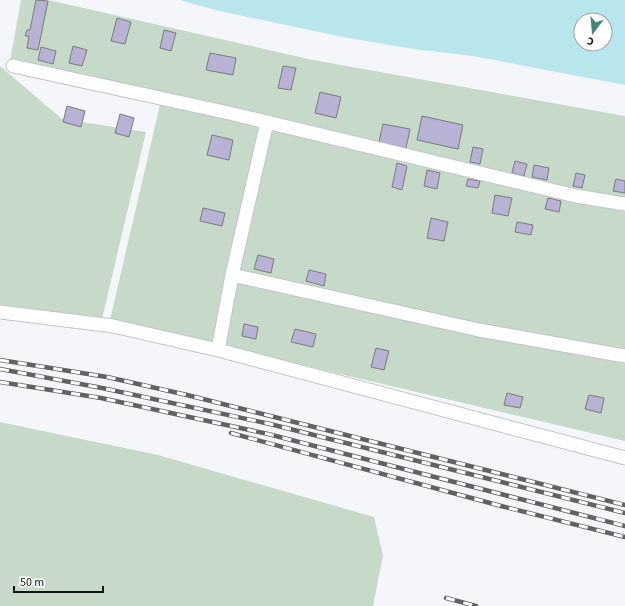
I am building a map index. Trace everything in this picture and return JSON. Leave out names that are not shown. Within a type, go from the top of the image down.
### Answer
[{"type":"street","points":[[13,66],[267,122],[576,196],[625,204]]},
{"type":"street","points":[[218,350],[232,275],[267,122]]},
{"type":"street","points":[[232,275],[479,330],[625,356]]},
{"type":"street","points":[[0,312],[114,326],[218,350],[625,458]]},
{"type":"green space","points":[[21,0],[48,0],[313,60],[625,116],[625,441],[110,320],[162,96],[10,61]]},
{"type":"green space","points":[[0,66],[62,119],[146,132],[102,319],[0,310]]},
{"type":"green space","points":[[0,422],[158,455],[374,517],[383,556],[373,606],[0,606]]},
{"type":"water","points":[[180,0],[625,0],[625,85],[473,56],[413,49],[343,37],[219,11]]},
{"type":"building","points":[[36,0],[48,1],[38,50],[27,48],[29,36],[25,36],[27,30],[30,30]]},
{"type":"building","points":[[117,18],[131,22],[125,44],[111,41]]},
{"type":"building","points":[[164,30],[176,33],[171,51],[160,48]]},
{"type":"building","points":[[73,46],[87,50],[82,66],[69,63]]},
{"type":"building","points":[[41,47],[56,51],[53,64],[38,60]]},
{"type":"building","points":[[210,53],[236,58],[233,75],[206,70]]},
{"type":"building","points":[[283,66],[296,68],[291,90],[278,88]]},
{"type":"building","points":[[320,92],[341,97],[336,118],[315,113]]},
{"type":"building","points":[[67,106],[85,111],[81,127],[63,122]]},
{"type":"building","points":[[120,114],[134,118],[129,137],[115,133]]},
{"type":"building","points":[[422,116],[463,125],[458,149],[417,140]]},
{"type":"building","points":[[383,124],[410,129],[406,148],[379,142]]},
{"type":"building","points":[[212,135],[233,140],[229,160],[207,155]]},
{"type":"building","points":[[473,147],[483,149],[480,164],[470,162]]},
{"type":"building","points":[[515,161],[527,164],[524,176],[512,173]]},
{"type":"building","points":[[397,163],[407,166],[402,190],[392,187]]},
{"type":"building","points":[[534,165],[549,168],[547,180],[532,177]]},
{"type":"building","points":[[427,170],[440,173],[437,189],[424,186]]},
{"type":"building","points":[[576,173],[585,175],[582,188],[573,186]]},
{"type":"building","points":[[468,179],[480,181],[478,188],[466,186]]},
{"type":"building","points":[[616,179],[625,181],[625,193],[613,191]]},
{"type":"building","points":[[495,195],[512,198],[508,216],[492,213]]},
{"type":"building","points":[[548,198],[561,201],[559,212],[545,209]]},
{"type":"building","points":[[203,208],[225,213],[222,226],[200,221]]},
{"type":"building","points":[[431,218],[448,222],[444,241],[427,238]]},
{"type":"building","points":[[517,222],[533,225],[531,235],[515,232]]},
{"type":"building","points":[[258,255],[274,259],[271,273],[254,269]]},
{"type":"building","points":[[309,270],[326,274],[324,286],[306,281]]},
{"type":"building","points":[[244,324],[258,327],[256,339],[242,336]]},
{"type":"building","points":[[295,329],[316,334],[313,347],[291,342]]},
{"type":"building","points":[[376,348],[389,351],[384,370],[371,367]]},
{"type":"building","points":[[507,393],[523,397],[520,408],[504,405]]},
{"type":"building","points":[[589,395],[604,398],[601,413],[585,409]]},
{"type":"railway","points":[[0,360],[107,377],[187,395],[625,505]]},
{"type":"railway","points":[[0,369],[102,388],[270,424],[625,513]]},
{"type":"railway","points":[[0,382],[101,398],[268,434],[625,526]]},
{"type":"railway","points":[[231,433],[501,506],[625,537]]},
{"type":"railway","points":[[446,598],[476,606]]}]
